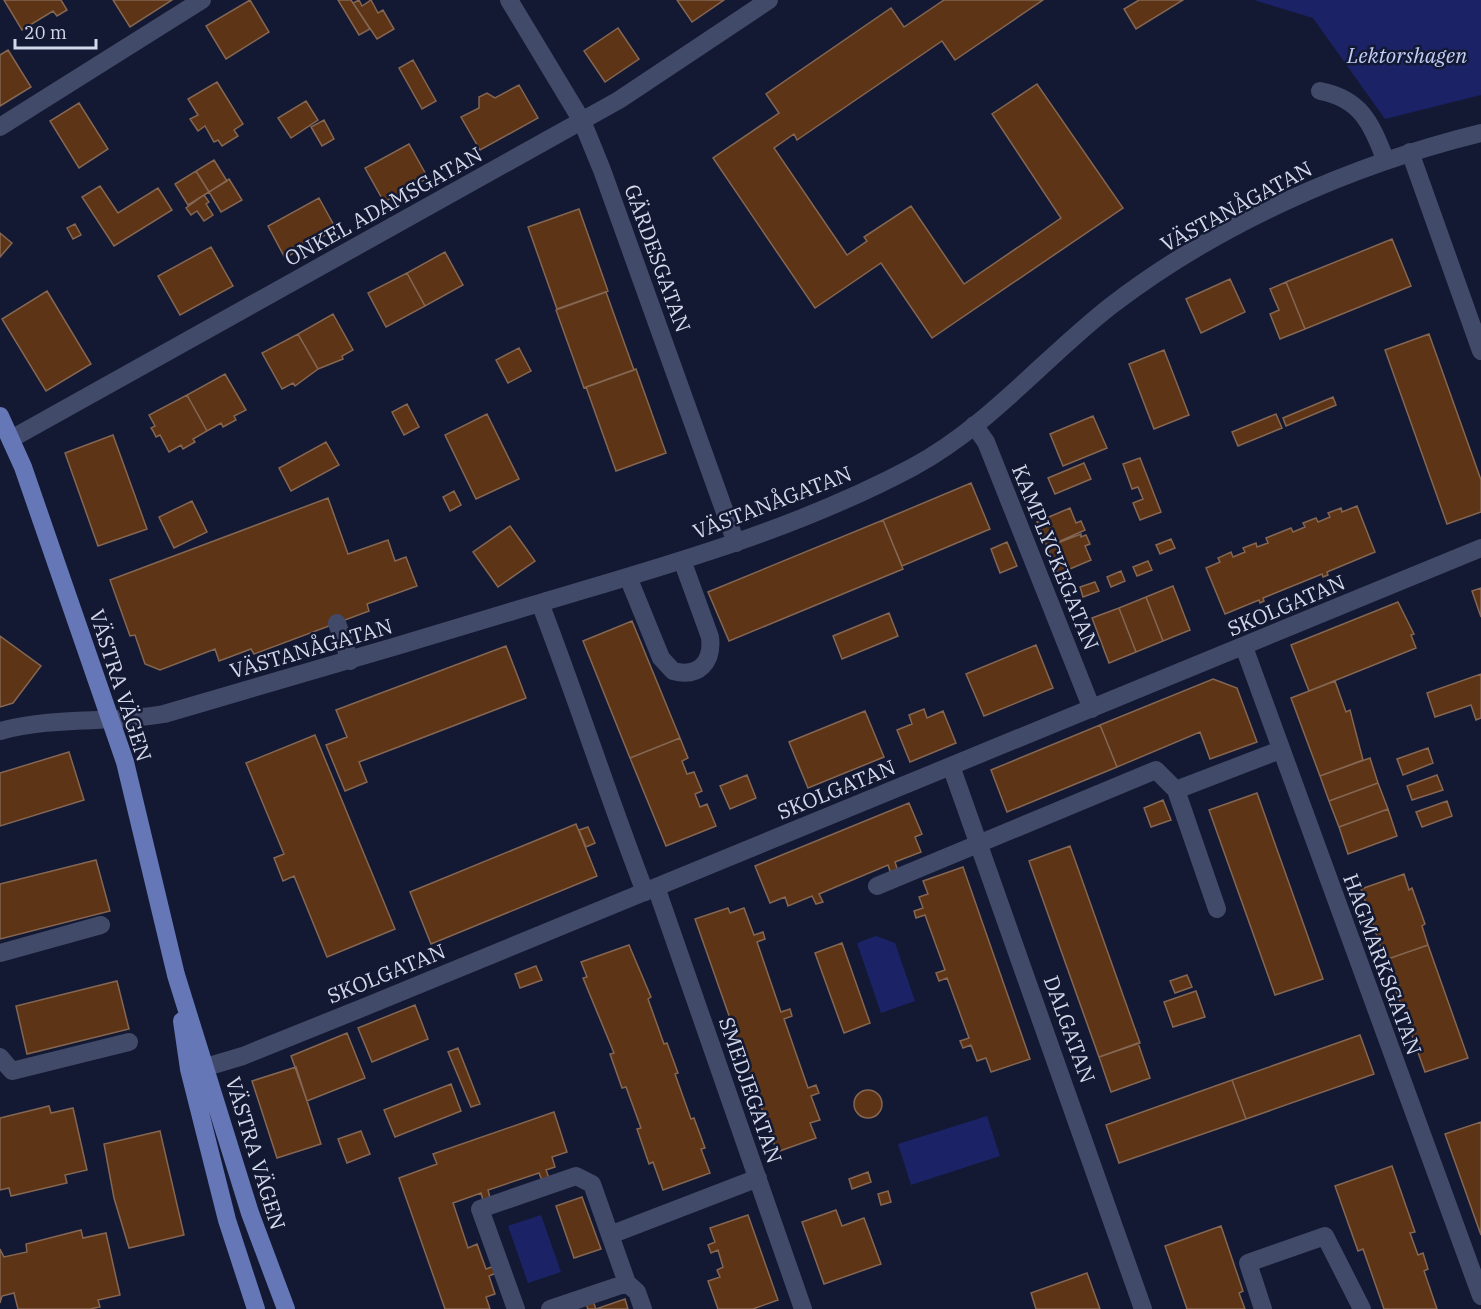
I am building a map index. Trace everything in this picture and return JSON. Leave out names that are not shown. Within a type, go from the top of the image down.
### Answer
[{"type":"main road","name":"VÄSTRA VÄGEN","points":[[0,416],[11,439],[60,571],[127,772],[176,975],[250,1213],[286,1309]]},
{"type":"main road","name":"VÄSTRA VÄGEN","points":[[176,975],[189,1069],[227,1220],[256,1309]]},
{"type":"street","points":[[0,127],[202,0]]},
{"type":"street","name":"GÄRDESGATAN","points":[[509,0],[582,121],[602,170],[736,543]]},
{"type":"street","name":"ONKEL ADAMSGATAN","points":[[11,439],[629,94],[769,0]]},
{"type":"street","points":[[1320,91],[1337,94],[1358,106],[1377,137],[1386,161]]},
{"type":"street","name":"VÄSTANÅGATAN","points":[[0,731],[39,722],[69,719],[110,721],[164,714],[350,661],[628,577],[736,543],[805,517],[906,471],[942,450],[1112,305],[1156,274],[1214,239],[1271,210],[1386,161],[1410,152],[1481,133]]},
{"type":"street","points":[[1410,152],[1481,351]]},
{"type":"street","name":"KAMPLYCKEGATAN","points":[[974,425],[991,453],[1092,709]]},
{"type":"street","name":"SKOLGATAN","points":[[206,1067],[260,1049],[651,890],[1481,548]]},
{"type":"street","points":[[628,577],[661,658],[673,671],[688,673],[708,663],[712,648],[682,560]]},
{"type":"street","name":"SMEDJEGATAN","points":[[540,603],[574,692],[609,799],[651,890],[758,1178],[803,1309]]},
{"type":"street","points":[[337,623],[350,661]]},
{"type":"street","name":"HAGMARKSGATAN","points":[[1244,647],[1372,1001],[1479,1284]]},
{"type":"street","points":[[1176,790],[1280,750]]},
{"type":"street","name":"DALGATAN","points":[[951,766],[1143,1309]]},
{"type":"street","points":[[877,886],[1156,770],[1176,790],[1217,909]]},
{"type":"street","points":[[0,953],[100,925]]},
{"type":"street","points":[[0,1057],[12,1071],[129,1042]]},
{"type":"street","points":[[516,1309],[480,1209],[576,1176],[592,1184],[627,1283],[637,1292],[643,1309]]},
{"type":"street","points":[[610,1235],[758,1178]]},
{"type":"street","points":[[1263,1309],[1248,1263],[1325,1236],[1362,1309]]},
{"type":"street","points":[[550,1309],[627,1283]]},
{"type":"green space","name":"Lektorshagen","points":[[1254,0],[1481,0],[1481,95],[1385,119],[1313,18]]},
{"type":"green space","points":[[876,936],[895,943],[915,1001],[881,1013],[857,943]]},
{"type":"green space","points":[[987,1116],[1000,1156],[911,1185],[898,1144]]},
{"type":"green space","points":[[541,1215],[561,1272],[528,1283],[508,1226]]},
{"type":"building","points":[[4,0],[61,0],[67,10],[57,16],[53,11],[22,30]]},
{"type":"building","points":[[113,0],[172,0],[130,27]]},
{"type":"building","points":[[250,0],[269,32],[226,59],[206,26]]},
{"type":"building","points":[[338,0],[351,0],[370,29],[359,35]]},
{"type":"building","points":[[359,0],[362,6],[371,0],[378,13],[383,10],[394,29],[377,39],[353,3]]},
{"type":"building","points":[[677,0],[724,0],[692,22]]},
{"type":"building","points":[[944,0],[1043,0],[955,60],[942,41],[797,140],[794,134],[774,148],[847,255],[867,241],[864,237],[911,206],[964,284],[1061,218],[992,114],[1037,84],[1123,208],[932,338],[881,263],[815,308],[713,158],[779,113],[766,94],[891,8],[904,27]]},
{"type":"building","points":[[1139,0],[1183,0],[1136,29],[1124,9]]},
{"type":"building","points":[[618,28],[639,59],[605,82],[584,51]]},
{"type":"building","points":[[8,50],[31,87],[0,106],[0,55]]},
{"type":"building","points":[[413,60],[436,101],[422,109],[399,68]]},
{"type":"building","points":[[217,82],[243,124],[234,130],[238,136],[222,146],[218,140],[214,142],[205,126],[198,131],[190,119],[198,115],[188,99]]},
{"type":"building","points":[[519,85],[538,118],[480,150],[461,117],[479,108],[479,97],[487,93],[495,98]]},
{"type":"building","points":[[306,101],[318,120],[291,138],[278,118]]},
{"type":"building","points":[[79,103],[108,149],[79,168],[50,121]]},
{"type":"building","points":[[324,120],[334,139],[322,146],[311,127]]},
{"type":"building","points":[[409,144],[428,178],[384,202],[365,168]]},
{"type":"building","points":[[214,160],[227,181],[209,192],[196,171]]},
{"type":"building","points":[[196,171],[209,192],[188,205],[175,184]]},
{"type":"building","points":[[229,179],[242,200],[221,212],[209,192]]},
{"type":"building","points":[[100,186],[118,213],[158,188],[172,210],[114,246],[82,197]]},
{"type":"building","points":[[204,195],[209,202],[206,204],[213,215],[204,221],[197,211],[191,215],[186,208]]},
{"type":"building","points":[[319,198],[336,229],[285,258],[268,226]]},
{"type":"building","points":[[579,209],[608,291],[557,309],[528,227]]},
{"type":"building","points":[[75,224],[81,235],[73,239],[67,228]]},
{"type":"building","points":[[0,233],[12,243],[0,257]]},
{"type":"building","points":[[1392,239],[1411,286],[1305,329],[1286,282]]},
{"type":"building","points":[[211,247],[233,286],[180,315],[158,276]]},
{"type":"building","points":[[445,252],[463,285],[425,306],[407,273]]},
{"type":"building","points":[[407,273],[425,306],[386,327],[368,293]]},
{"type":"building","points":[[1230,279],[1245,312],[1201,333],[1186,299]]},
{"type":"building","points":[[1286,282],[1305,329],[1280,339],[1270,314],[1279,310],[1270,289]]},
{"type":"building","points":[[47,291],[91,364],[46,391],[2,319]]},
{"type":"building","points":[[606,292],[634,370],[584,388],[556,310]]},
{"type":"building","points":[[333,314],[353,350],[342,356],[343,359],[318,369],[298,334]]},
{"type":"building","points":[[298,334],[318,369],[295,386],[293,383],[282,389],[262,353]]},
{"type":"building","points":[[1429,334],[1481,480],[1481,512],[1447,524],[1385,350]]},
{"type":"building","points":[[519,348],[531,371],[508,383],[496,360]]},
{"type":"building","points":[[1164,350],[1189,415],[1154,429],[1129,364]]},
{"type":"building","points":[[636,369],[666,453],[616,471],[586,387]]},
{"type":"building","points":[[225,374],[246,410],[234,416],[236,420],[223,427],[221,423],[207,431],[187,395]]},
{"type":"building","points":[[187,395],[207,431],[193,439],[195,442],[183,449],[181,445],[169,452],[160,435],[156,437],[151,428],[155,426],[149,415]]},
{"type":"building","points":[[1333,397],[1336,405],[1286,426],[1283,418]]},
{"type":"building","points":[[407,404],[419,427],[404,435],[392,412]]},
{"type":"building","points":[[487,414],[519,479],[476,499],[445,435]]},
{"type":"building","points":[[1276,414],[1282,428],[1238,446],[1232,432]]},
{"type":"building","points":[[1093,416],[1107,448],[1063,466],[1050,434]]},
{"type":"building","points":[[113,435],[147,529],[98,546],[65,453]]},
{"type":"building","points":[[326,442],[339,465],[291,491],[279,468]]},
{"type":"building","points":[[1140,458],[1161,512],[1140,520],[1133,503],[1143,499],[1138,487],[1132,489],[1123,464]]},
{"type":"building","points":[[1084,463],[1091,479],[1055,494],[1048,478]]},
{"type":"building","points":[[971,483],[990,529],[902,566],[883,520]]},
{"type":"building","points":[[454,491],[461,505],[450,511],[443,497]]},
{"type":"building","points":[[328,498],[348,554],[388,540],[395,561],[406,557],[417,586],[367,604],[369,611],[254,654],[251,649],[219,661],[215,649],[160,670],[145,664],[135,635],[130,636],[110,580]]},
{"type":"building","points":[[192,501],[207,532],[174,548],[159,517]]},
{"type":"building","points":[[1357,506],[1375,552],[1327,572],[1328,575],[1323,577],[1322,574],[1263,598],[1264,601],[1260,603],[1259,600],[1225,614],[1206,568],[1220,562],[1218,558],[1231,552],[1233,557],[1245,552],[1243,548],[1256,543],[1257,547],[1268,543],[1266,538],[1291,528],[1293,532],[1305,527],[1303,523],[1316,518],[1318,522],[1330,517],[1328,513],[1341,508],[1342,512]]},
{"type":"building","points":[[1070,508],[1076,523],[1081,521],[1085,530],[1047,547],[1037,522]]},
{"type":"building","points":[[883,520],[903,569],[729,641],[708,592]]},
{"type":"building","points":[[510,526],[535,561],[498,587],[473,552]]},
{"type":"building","points":[[1081,534],[1081,537],[1086,535],[1090,544],[1085,546],[1091,560],[1058,574],[1047,547]]},
{"type":"building","points":[[1171,539],[1175,548],[1160,554],[1156,545]]},
{"type":"building","points":[[1007,542],[1017,566],[1000,573],[991,549]]},
{"type":"building","points":[[1148,561],[1152,570],[1137,576],[1133,567]]},
{"type":"building","points":[[1121,571],[1125,581],[1111,587],[1107,577]]},
{"type":"building","points":[[1095,582],[1099,591],[1083,597],[1080,587]]},
{"type":"building","points":[[1173,586],[1190,630],[1163,641],[1146,597]]},
{"type":"building","points":[[1481,588],[1481,617],[1472,591]]},
{"type":"building","points":[[1146,597],[1163,641],[1136,652],[1119,608]]},
{"type":"building","points":[[1398,602],[1414,634],[1411,635],[1416,648],[1309,691],[1291,645]]},
{"type":"building","points":[[1119,608],[1136,652],[1109,663],[1092,618]]},
{"type":"building","points":[[889,613],[898,636],[842,659],[833,636]]},
{"type":"building","points":[[632,621],[680,738],[630,758],[583,641]]},
{"type":"building","points":[[0,636],[41,666],[13,703],[0,707]]},
{"type":"building","points":[[1036,645],[1053,688],[984,716],[966,674]]},
{"type":"building","points":[[506,646],[526,698],[359,762],[367,782],[345,791],[326,745],[347,737],[336,710]]},
{"type":"building","points":[[1481,674],[1481,718],[1476,720],[1471,705],[1435,717],[1427,693]]},
{"type":"building","points":[[1213,679],[1237,688],[1257,742],[1210,759],[1200,732],[1117,767],[1100,725]]},
{"type":"building","points":[[1335,681],[1346,712],[1350,710],[1363,760],[1320,776],[1291,698]]},
{"type":"building","points":[[924,709],[927,718],[943,711],[956,743],[910,762],[897,730],[912,724],[909,715]]},
{"type":"building","points":[[865,711],[884,757],[808,788],[789,742]]},
{"type":"building","points":[[1100,725],[1117,767],[1007,812],[991,770]]},
{"type":"building","points":[[315,735],[395,929],[327,957],[294,876],[283,881],[274,858],[284,854],[246,763]]},
{"type":"building","points":[[680,738],[688,758],[682,761],[687,774],[694,772],[702,791],[695,794],[700,807],[707,804],[716,826],[666,846],[630,758]]},
{"type":"building","points":[[1428,748],[1433,763],[1403,775],[1397,759]]},
{"type":"building","points":[[69,752],[84,800],[0,826],[0,773]]},
{"type":"building","points":[[1370,758],[1378,783],[1329,801],[1320,776]]},
{"type":"building","points":[[747,775],[756,798],[730,809],[720,786]]},
{"type":"building","points":[[1437,775],[1443,790],[1412,800],[1407,786]]},
{"type":"building","points":[[1378,783],[1388,809],[1339,827],[1329,801]]},
{"type":"building","points":[[1257,793],[1323,979],[1275,995],[1209,810]]},
{"type":"building","points":[[1163,800],[1171,820],[1151,827],[1144,808]]},
{"type":"building","points":[[1447,801],[1452,816],[1422,827],[1416,812]]},
{"type":"building","points":[[909,803],[922,834],[915,837],[921,852],[895,862],[898,871],[891,874],[888,865],[819,894],[823,902],[816,904],[812,896],[788,906],[785,897],[770,903],[755,866]]},
{"type":"building","points":[[1388,809],[1397,836],[1348,854],[1339,827]]},
{"type":"building","points":[[576,824],[597,876],[431,944],[410,892]]},
{"type":"building","points":[[588,827],[595,843],[586,847],[579,830]]},
{"type":"building","points":[[1070,846],[1140,1043],[1099,1057],[1029,861]]},
{"type":"building","points":[[96,860],[110,911],[0,939],[0,884]]},
{"type":"building","points":[[963,867],[1030,1059],[991,1072],[986,1058],[977,1061],[971,1045],[963,1048],[960,1041],[969,1038],[947,978],[939,981],[936,973],[945,970],[925,915],[916,918],[914,911],[923,908],[919,897],[928,894],[923,881]]},
{"type":"building","points":[[1404,874],[1409,890],[1412,888],[1425,924],[1422,926],[1428,945],[1385,960],[1361,889]]},
{"type":"building","points":[[728,908],[730,913],[744,908],[754,935],[763,932],[765,939],[757,942],[781,1012],[790,1009],[792,1016],[784,1019],[808,1088],[816,1085],[819,1093],[811,1096],[820,1120],[810,1123],[816,1138],[777,1152],[695,919]]},
{"type":"building","points":[[842,943],[870,1023],[844,1033],[815,953]]},
{"type":"building","points":[[629,945],[651,997],[648,999],[664,1044],[667,1043],[678,1073],[675,1074],[691,1119],[694,1118],[705,1148],[701,1149],[710,1173],[663,1190],[653,1162],[649,1164],[637,1129],[641,1128],[626,1087],[622,1088],[610,1054],[614,1053],[583,978],[587,977],[581,962]]},
{"type":"building","points":[[1428,945],[1468,1058],[1425,1072],[1385,960]]},
{"type":"building","points":[[536,966],[542,980],[520,988],[515,974]]},
{"type":"building","points":[[1187,975],[1192,987],[1175,993],[1170,981]]},
{"type":"building","points":[[117,981],[129,1029],[27,1054],[16,1006]]},
{"type":"building","points":[[1196,991],[1205,1017],[1173,1027],[1164,1002]]},
{"type":"building","points":[[415,1005],[428,1039],[372,1062],[358,1028]]},
{"type":"building","points":[[347,1033],[365,1078],[307,1101],[291,1056]]},
{"type":"building","points":[[1360,1035],[1374,1074],[1246,1119],[1232,1080]]},
{"type":"building","points":[[1138,1043],[1150,1078],[1111,1092],[1099,1057]]},
{"type":"building","points":[[458,1048],[480,1104],[471,1107],[448,1052]]},
{"type":"building","points":[[296,1067],[321,1144],[277,1158],[252,1081]]},
{"type":"building","points":[[1232,1080],[1246,1119],[1119,1163],[1106,1125]]},
{"type":"building","points":[[451,1084],[461,1111],[395,1137],[384,1110]]},
{"type":"building","points":[[868,1090],[878,1094],[882,1104],[878,1114],[868,1118],[858,1114],[854,1104],[858,1094]]},
{"type":"building","points":[[49,1106],[51,1113],[73,1108],[87,1170],[65,1175],[67,1183],[11,1196],[9,1188],[0,1190],[0,1118]]},
{"type":"building","points":[[554,1112],[567,1152],[552,1157],[555,1167],[546,1170],[549,1178],[542,1180],[539,1173],[488,1190],[490,1198],[483,1200],[481,1193],[453,1203],[468,1248],[477,1244],[486,1269],[494,1266],[496,1273],[489,1276],[495,1294],[486,1297],[490,1309],[445,1309],[399,1178],[437,1164],[433,1154]]},
{"type":"building","points":[[1481,1122],[1481,1235],[1445,1134]]},
{"type":"building","points":[[160,1131],[184,1235],[129,1248],[114,1198],[104,1144]]},
{"type":"building","points":[[361,1131],[370,1154],[347,1163],[338,1139]]},
{"type":"building","points":[[1392,1166],[1415,1232],[1410,1233],[1418,1255],[1423,1253],[1428,1269],[1424,1271],[1437,1309],[1384,1309],[1363,1249],[1358,1251],[1335,1186]]},
{"type":"building","points":[[868,1172],[871,1182],[852,1189],[849,1179]]},
{"type":"building","points":[[888,1191],[891,1202],[881,1205],[878,1194]]},
{"type":"building","points":[[582,1197],[601,1249],[574,1258],[556,1206]]},
{"type":"building","points":[[836,1210],[842,1226],[864,1218],[881,1264],[824,1284],[802,1222]]},
{"type":"building","points":[[748,1215],[778,1300],[753,1309],[718,1309],[708,1281],[720,1277],[717,1270],[723,1267],[718,1250],[711,1253],[708,1245],[715,1242],[710,1228]]},
{"type":"building","points":[[1221,1226],[1243,1291],[1239,1293],[1245,1309],[1187,1309],[1165,1246]]},
{"type":"building","points":[[81,1230],[83,1238],[106,1233],[120,1295],[98,1300],[100,1307],[90,1309],[18,1309],[14,1293],[2,1296],[0,1303],[0,1249],[4,1257],[27,1252],[26,1244]]},
{"type":"building","points":[[1087,1273],[1100,1309],[1036,1309],[1031,1293]]},
{"type":"building","points":[[625,1299],[628,1309],[596,1309]]},
{"type":"building","points":[[593,1301],[596,1309],[588,1309],[586,1304]]}]
